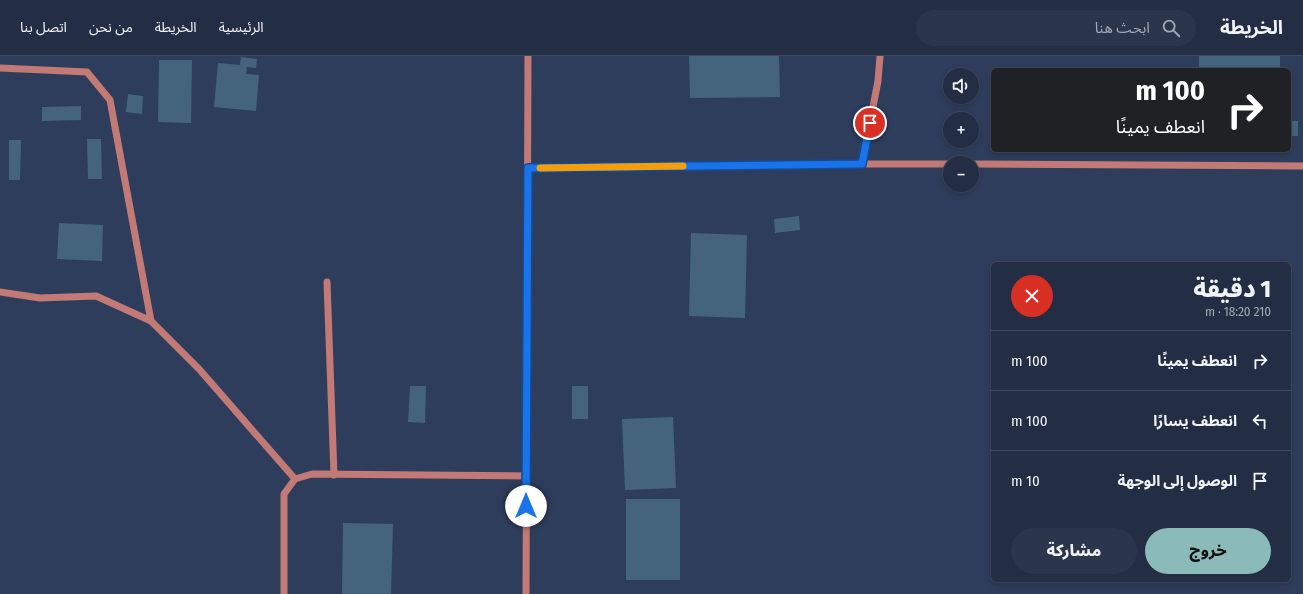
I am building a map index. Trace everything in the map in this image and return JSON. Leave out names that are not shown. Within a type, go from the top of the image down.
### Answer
[{"type":"street","points":[[526,594],[528,56]]},
{"type":"street","points":[[862,164],[878,81],[880,56]]},
{"type":"street","points":[[0,68],[87,72],[110,100],[151,321]]},
{"type":"street","points":[[528,168],[943,164]]},
{"type":"street","points":[[979,164],[1303,166]]},
{"type":"street","points":[[327,282],[334,474]]},
{"type":"street","points":[[0,292],[40,298],[96,296],[151,321],[199,369],[295,480]]},
{"type":"street","points":[[284,594],[284,494],[295,480],[312,474],[527,476]]},
{"type":"building","points":[[689,56],[779,56],[780,97],[690,98]]},
{"type":"building","points":[[1199,56],[1280,56],[1280,68],[1199,68]]},
{"type":"building","points":[[241,57],[257,59],[256,68],[247,67],[246,74],[259,75],[256,111],[214,107],[218,63],[240,65]]},
{"type":"building","points":[[159,60],[192,60],[191,123],[158,122]]},
{"type":"building","points":[[128,94],[143,96],[142,114],[126,112]]},
{"type":"building","points":[[81,106],[81,120],[42,121],[42,107]]},
{"type":"building","points":[[1291,121],[1298,121],[1298,136],[1291,136]]},
{"type":"building","points":[[87,139],[101,139],[102,179],[88,179]]},
{"type":"building","points":[[9,140],[21,140],[20,180],[9,180]]},
{"type":"building","points":[[799,216],[800,230],[775,233],[774,219]]},
{"type":"building","points":[[59,223],[103,225],[102,261],[57,259]]},
{"type":"building","points":[[691,233],[747,235],[745,318],[689,316]]},
{"type":"building","points":[[410,386],[426,386],[425,423],[408,422]]},
{"type":"building","points":[[572,386],[588,386],[588,419],[572,419]]},
{"type":"building","points":[[673,417],[676,488],[625,490],[622,419]]},
{"type":"building","points":[[626,499],[680,499],[680,580],[626,580]]},
{"type":"building","points":[[343,523],[393,524],[391,594],[342,594]]},
{"type":"slow traffic","points":[[540,168],[683,166]]},
{"type":"route","points":[[526,506],[528,168],[862,164],[870,123]]}]
